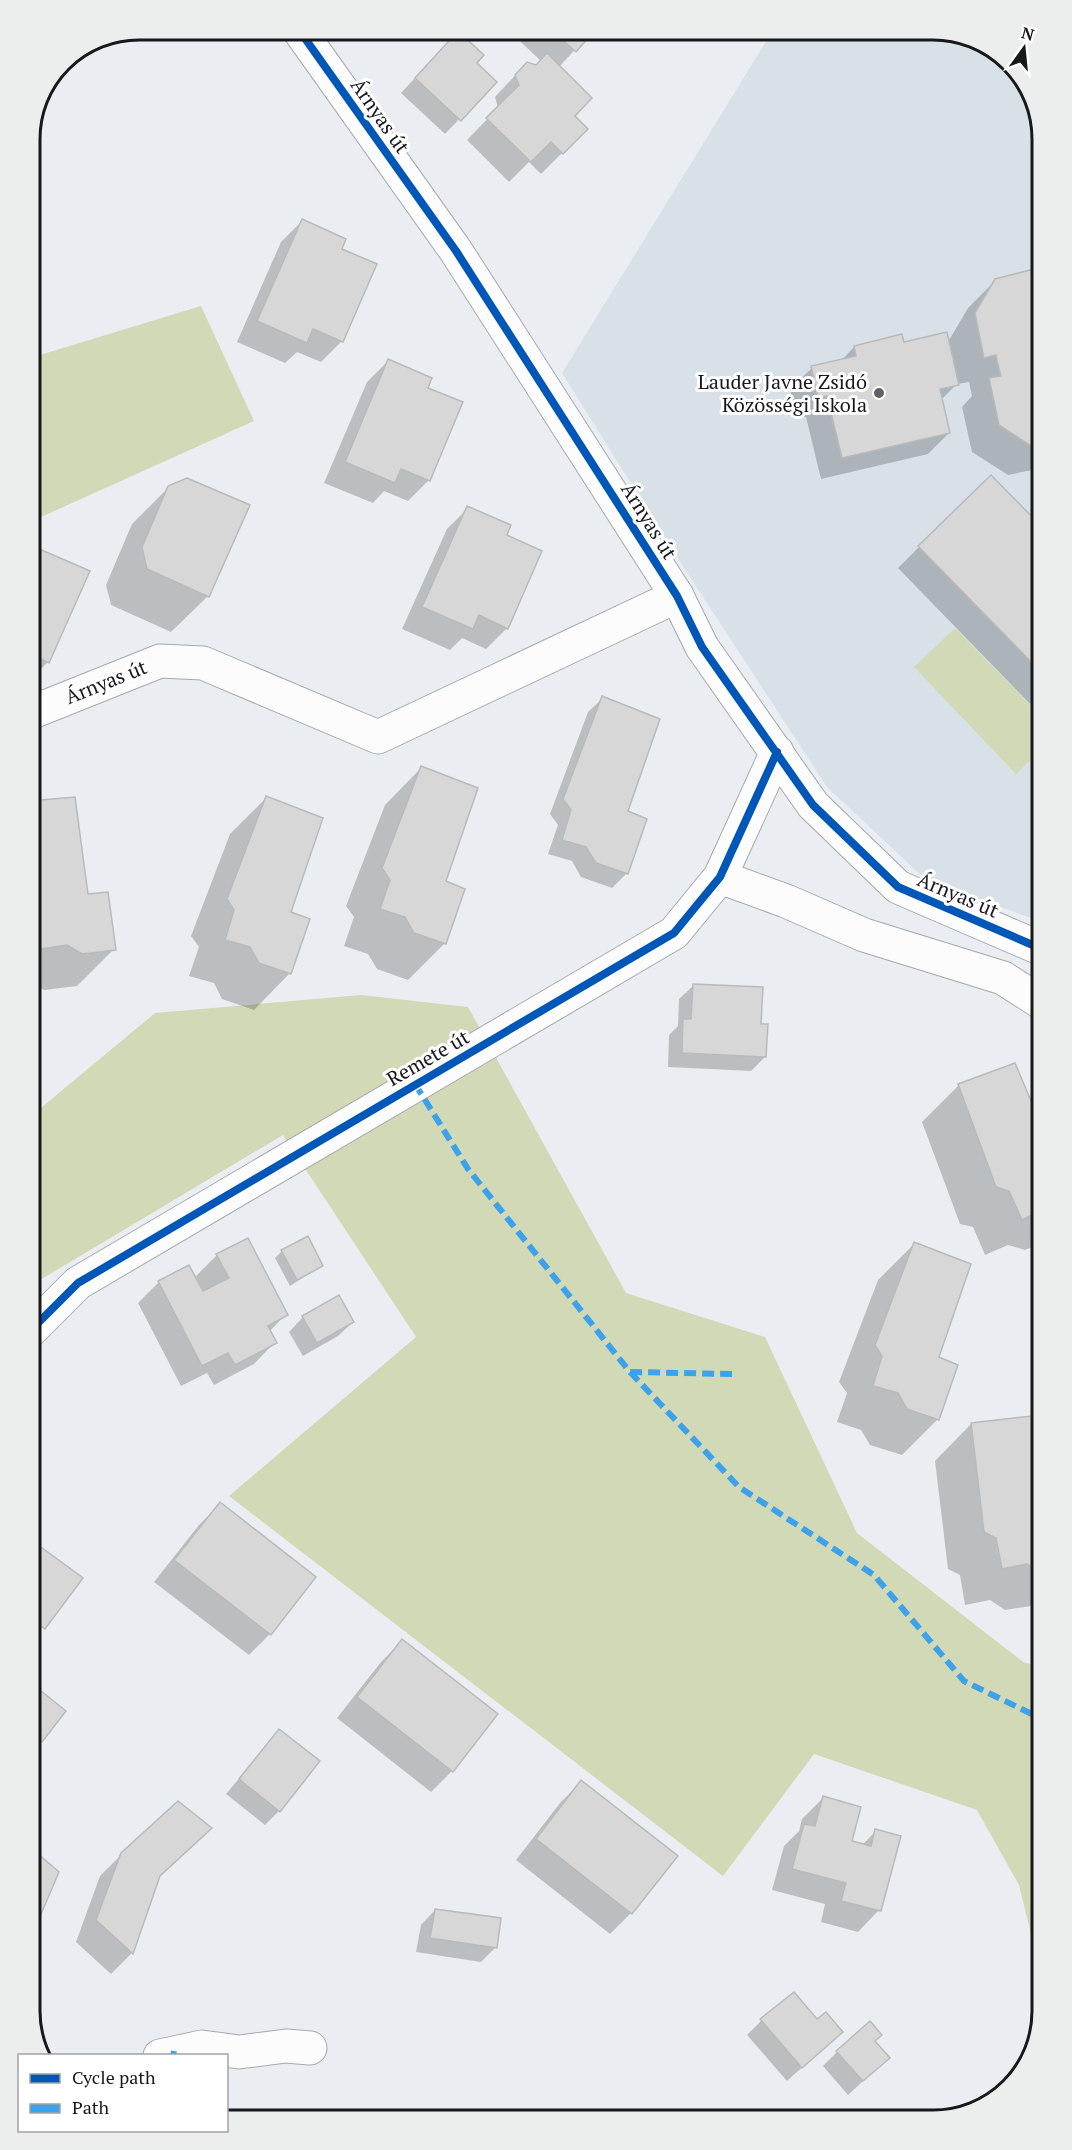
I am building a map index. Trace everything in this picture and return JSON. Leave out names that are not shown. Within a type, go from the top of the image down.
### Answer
[{"type":"street","name":"Árnyas út","points":[[306,40],[456,251],[677,596],[702,647],[813,805],[898,887],[1031,945]]},
{"type":"street","name":"Árnyas út","points":[[41,709],[160,661],[203,663],[378,737],[677,596]]},
{"type":"street","name":"Remete út","points":[[40,1321],[78,1283],[674,933],[720,877],[777,752]]},
{"type":"street","points":[[720,877],[786,901],[864,935],[1003,978],[1031,996]]},
{"type":"street","points":[[165,2054],[202,2047],[239,2052],[286,2046],[310,2048]]},
{"type":"shaded area","points":[[766,41],[939,41],[964,46],[987,57],[994,62],[994,78],[1011,79],[1024,102],[1030,120],[1031,918],[926,880],[827,787],[684,568],[562,373]]},
{"type":"green space","points":[[201,306],[254,421],[41,517],[41,355]]},
{"type":"green space","points":[[955,628],[1031,706],[1031,760],[1016,774],[914,667]]},
{"type":"green space","points":[[361,995],[468,1007],[626,1293],[765,1337],[857,1533],[1023,1662],[1031,1664],[1031,1934],[1019,1885],[977,1810],[814,1754],[723,1876],[229,1496],[416,1337],[283,1135],[40,1280],[40,1108],[155,1013]]},
{"type":"building","points":[[449,40],[468,40],[484,55],[477,63],[497,82],[461,121],[415,78]]},
{"type":"building","points":[[563,41],[586,41],[576,52]]},
{"type":"building","points":[[547,53],[592,98],[575,116],[588,129],[563,154],[551,142],[531,162],[486,118],[519,85],[515,75],[527,62],[536,65]]},
{"type":"building","points":[[302,219],[346,239],[342,249],[377,264],[343,342],[313,329],[307,343],[257,321]]},
{"type":"building","points":[[1031,270],[1031,446],[999,425],[989,378],[1001,376],[996,355],[984,358],[975,313],[995,279]]},
{"type":"building","name":"Lauder Javne Zsidó Közösségi Iskola","points":[[947,332],[959,385],[940,389],[950,433],[842,458],[827,396],[818,398],[811,366],[856,356],[854,346],[902,334],[904,342]]},
{"type":"building","points":[[388,359],[432,378],[428,388],[463,402],[430,481],[401,469],[395,483],[345,462]]},
{"type":"building","points":[[991,475],[1031,516],[1031,662],[918,546]]},
{"type":"building","points":[[187,478],[250,505],[209,597],[147,569],[142,547],[168,486]]},
{"type":"building","points":[[467,506],[511,525],[507,535],[542,551],[508,629],[479,615],[473,629],[422,607]]},
{"type":"building","points":[[41,550],[90,571],[49,663],[41,659]]},
{"type":"building","points":[[602,696],[660,719],[628,811],[647,819],[628,874],[596,863],[586,847],[562,840],[571,810],[563,799]]},
{"type":"building","points":[[421,766],[478,788],[446,881],[465,889],[446,944],[414,933],[405,917],[380,909],[390,880],[382,868]]},
{"type":"building","points":[[266,796],[323,818],[291,912],[310,919],[291,974],[259,963],[250,947],[225,940],[234,910],[227,899]]},
{"type":"building","points":[[75,797],[88,894],[108,892],[116,950],[82,954],[67,945],[41,949],[41,800]]},
{"type":"building","points":[[693,984],[763,987],[761,1024],[768,1024],[766,1057],[682,1053],[683,1019],[691,1019]]},
{"type":"building","points":[[1015,1063],[1031,1101],[1031,1216],[1022,1220],[1009,1191],[996,1187],[958,1084]]},
{"type":"building","points":[[308,1236],[323,1266],[297,1280],[281,1250]]},
{"type":"building","points":[[248,1238],[288,1315],[268,1326],[277,1343],[235,1365],[228,1353],[202,1366],[158,1281],[189,1265],[203,1291],[229,1278],[216,1254]]},
{"type":"building","points":[[914,1242],[971,1264],[939,1357],[958,1365],[939,1420],[907,1409],[898,1393],[873,1386],[882,1356],[875,1345]]},
{"type":"building","points":[[339,1295],[354,1322],[317,1343],[302,1316]]},
{"type":"building","points":[[1031,1416],[1031,1566],[1027,1564],[1002,1569],[996,1538],[984,1532],[971,1423]]},
{"type":"building","points":[[220,1502],[316,1577],[271,1635],[174,1560]]},
{"type":"building","points":[[40,1547],[83,1578],[45,1629],[40,1625]]},
{"type":"building","points":[[402,1639],[498,1714],[453,1772],[357,1697]]},
{"type":"building","points":[[40,1690],[66,1711],[42,1742],[40,1741]]},
{"type":"building","points":[[279,1729],[320,1761],[280,1812],[239,1779]]},
{"type":"building","points":[[581,1780],[678,1856],[632,1914],[536,1839]]},
{"type":"building","points":[[823,1796],[861,1807],[852,1841],[871,1846],[875,1829],[901,1836],[881,1911],[841,1901],[846,1883],[792,1869],[804,1824],[815,1826]]},
{"type":"building","points":[[178,1801],[212,1828],[160,1876],[133,1954],[96,1920],[121,1853]]},
{"type":"building","points":[[40,1856],[59,1872],[40,1916]]},
{"type":"building","points":[[435,1909],[501,1918],[497,1948],[430,1938]]},
{"type":"building","points":[[794,1992],[817,2019],[826,2012],[843,2032],[802,2068],[760,2019]]},
{"type":"building","points":[[870,2021],[882,2035],[875,2041],[890,2058],[863,2081],[836,2051]]},
{"type":"marked path","points":[[415,1084],[468,1169],[630,1372],[732,1374]]},
{"type":"marked path","points":[[630,1372],[739,1487],[874,1575],[964,1681],[1031,1714]]},
{"type":"cycle path","points":[[306,40],[456,251],[677,596],[702,647],[813,805],[898,887],[1031,944]]},
{"type":"cycle path","points":[[40,1321],[78,1283],[674,933],[720,877],[777,752]]},
{"type":"place","name":"Lauder Javne Zsidó Közösségi Iskola","points":[[879,393]]}]
